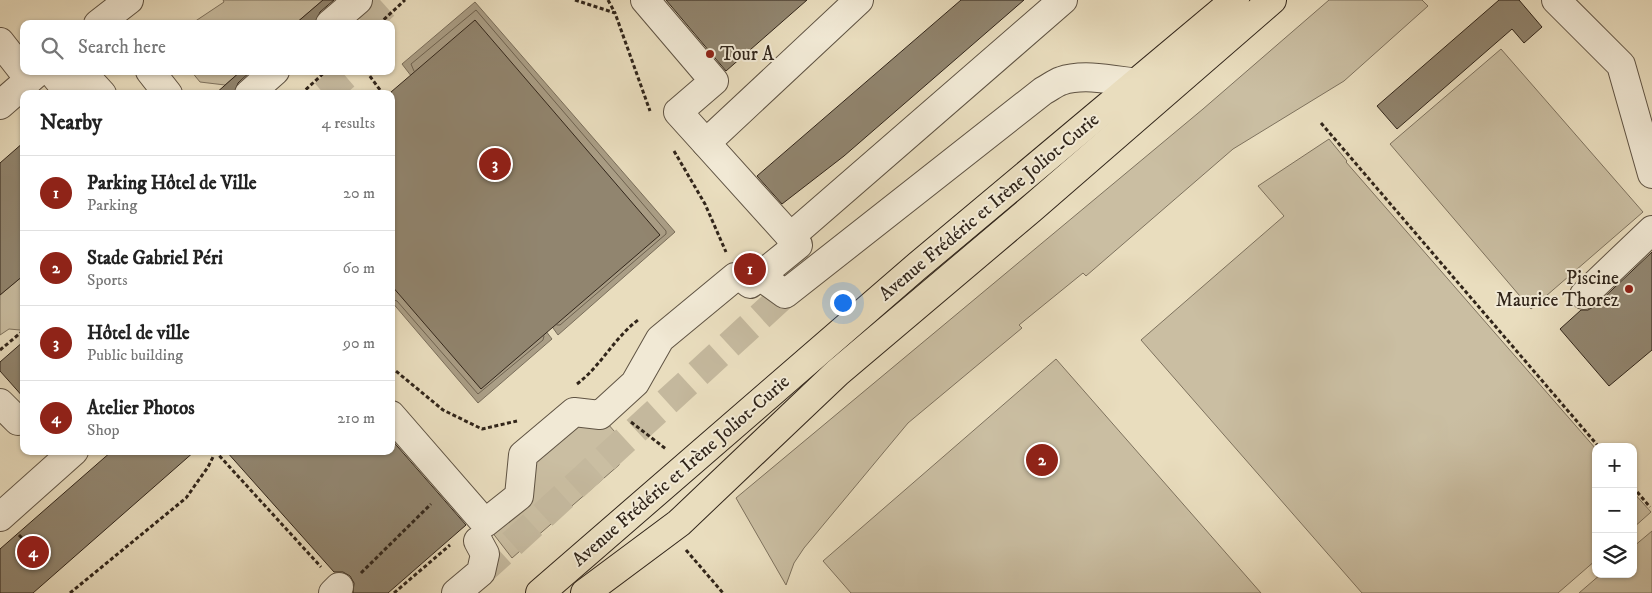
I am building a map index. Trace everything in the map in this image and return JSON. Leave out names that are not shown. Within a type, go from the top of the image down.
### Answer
[{"type":"main road","name":"Avenue Frédéric et Irène Joliot-Curie","points":[[540,593],[915,268],[1235,0]]},
{"type":"main road","name":"Avenue Frédéric et Irène Joliot-Curie","points":[[586,593],[679,524],[837,373],[1031,209],[1272,0]]},
{"type":"street","points":[[107,20],[129,0]]},
{"type":"street","points":[[335,20],[358,0]]},
{"type":"street","points":[[480,530],[519,496],[523,455],[574,412],[600,415],[635,384],[660,339],[735,277],[742,277],[750,284],[798,245],[678,112],[714,81],[645,0]]},
{"type":"street","points":[[706,143],[859,0]]},
{"type":"street","points":[[790,237],[1063,0]]},
{"type":"street","points":[[1556,0],[1621,65],[1652,174]]},
{"type":"street","points":[[0,42],[20,58]]},
{"type":"street","points":[[0,105],[39,75]]},
{"type":"street","points":[[42,75],[64,90]]},
{"type":"street","points":[[85,75],[98,90]]},
{"type":"street","points":[[153,75],[165,90]]},
{"type":"street","points":[[253,90],[270,75]]},
{"type":"street","points":[[750,269],[785,294],[1043,91],[1062,81],[1078,79],[1098,78],[1137,83]]},
{"type":"street","points":[[1584,295],[1652,230]]},
{"type":"street","points":[[395,421],[451,485],[480,530],[485,554],[481,572],[456,593]]},
{"type":"street","points":[[0,517],[70,455]]},
{"type":"path","points":[[383,20],[405,0]]},
{"type":"path","points":[[608,0],[615,13]]},
{"type":"path","points":[[305,90],[322,75]]},
{"type":"path","points":[[369,75],[380,90]]},
{"type":"path","points":[[1321,123],[1596,443]]},
{"type":"path","points":[[574,386],[590,375],[629,327],[645,315]]},
{"type":"path","points":[[0,350],[20,333]]},
{"type":"path","points":[[395,370],[443,410],[482,429],[519,421]]},
{"type":"path","points":[[626,419],[668,452]]},
{"type":"path","points":[[70,593],[186,498],[208,467],[213,455]]},
{"type":"path","points":[[218,455],[343,586],[451,485]]},
{"type":"path","points":[[1634,488],[1650,507]]},
{"type":"path","points":[[394,593],[480,530]]},
{"type":"path","points":[[685,550],[723,593]]},
{"type":"shaded area","points":[[223,0],[323,0],[300,20],[197,20],[224,2]]},
{"type":"shaded area","points":[[1329,0],[1422,0],[1428,6],[1344,81],[1233,149],[1086,276],[1083,273],[1019,325],[1022,328],[908,423],[804,548],[794,563],[786,585],[736,498],[1203,109]]},
{"type":"shaded area","points":[[1501,49],[1643,212],[1531,309],[1390,144]]},
{"type":"shaded area","points":[[194,75],[236,75],[225,85],[200,82]]},
{"type":"shaded area","points":[[1329,139],[1346,162],[1592,444],[1592,563],[1558,593],[1362,593],[1141,340],[1284,216],[1258,186]]},
{"type":"shaded area","points":[[20,278],[20,330],[9,329],[0,335],[0,295]]},
{"type":"shaded area","points":[[1056,359],[1261,593],[851,593],[823,561]]},
{"type":"shaded area","points":[[600,415],[622,440],[619,465],[512,558],[485,523],[519,496],[523,455]]},
{"type":"shaded area","points":[[1637,496],[1651,512],[1637,524]]},
{"type":"shaded area","points":[[1652,531],[1652,593],[1579,593],[1596,578],[1637,578],[1637,544]]},
{"type":"water","points":[[475,2],[675,232],[558,335],[548,321],[415,81],[402,64]]},
{"type":"water","points":[[395,277],[542,326],[552,339],[478,403],[395,306]]},
{"type":"building","points":[[323,0],[334,0],[320,12],[317,20],[300,20]]},
{"type":"building","points":[[666,0],[807,0],[726,71]]},
{"type":"building","points":[[961,0],[1024,0],[844,156],[782,204],[757,176]]},
{"type":"building","points":[[1499,0],[1519,0],[1542,27],[1524,43],[1512,29],[1397,129],[1377,106]]},
{"type":"building","points":[[475,20],[660,235],[481,389],[395,290],[395,90],[393,90]]},
{"type":"building","points":[[236,75],[247,75],[238,83],[235,90],[220,90]]},
{"type":"building","points":[[20,146],[20,278],[0,295],[0,163]]},
{"type":"building","name":"Piscine Maurice Thorez","points":[[1652,252],[1652,350],[1609,386],[1560,329],[1581,310],[1588,310],[1595,306]]},
{"type":"building","points":[[20,344],[20,394],[0,371],[0,362]]},
{"type":"building","points":[[395,444],[466,525],[388,593],[353,593],[354,583],[350,576],[343,572],[334,572],[230,455],[395,455]]},
{"type":"building","points":[[107,455],[190,455],[33,593],[0,593],[0,549]]},
{"type":"tunnel","points":[[368,20],[391,0]]},
{"type":"tunnel","points":[[329,90],[346,75]]},
{"type":"tunnel","points":[[481,572],[785,294]]},
{"type":"place","name":"Tour A","points":[[710,54]]},
{"type":"place","name":"Hôtel de ville","points":[[495,164]]},
{"type":"place","name":"Parking Hôtel de Ville","points":[[750,269]]},
{"type":"place","name":"Piscine Maurice Thorez","points":[[1629,289]]},
{"type":"place","name":"Stade Gabriel Péri","points":[[1042,460]]},
{"type":"place","name":"Atelier Photos","points":[[33,552]]}]
